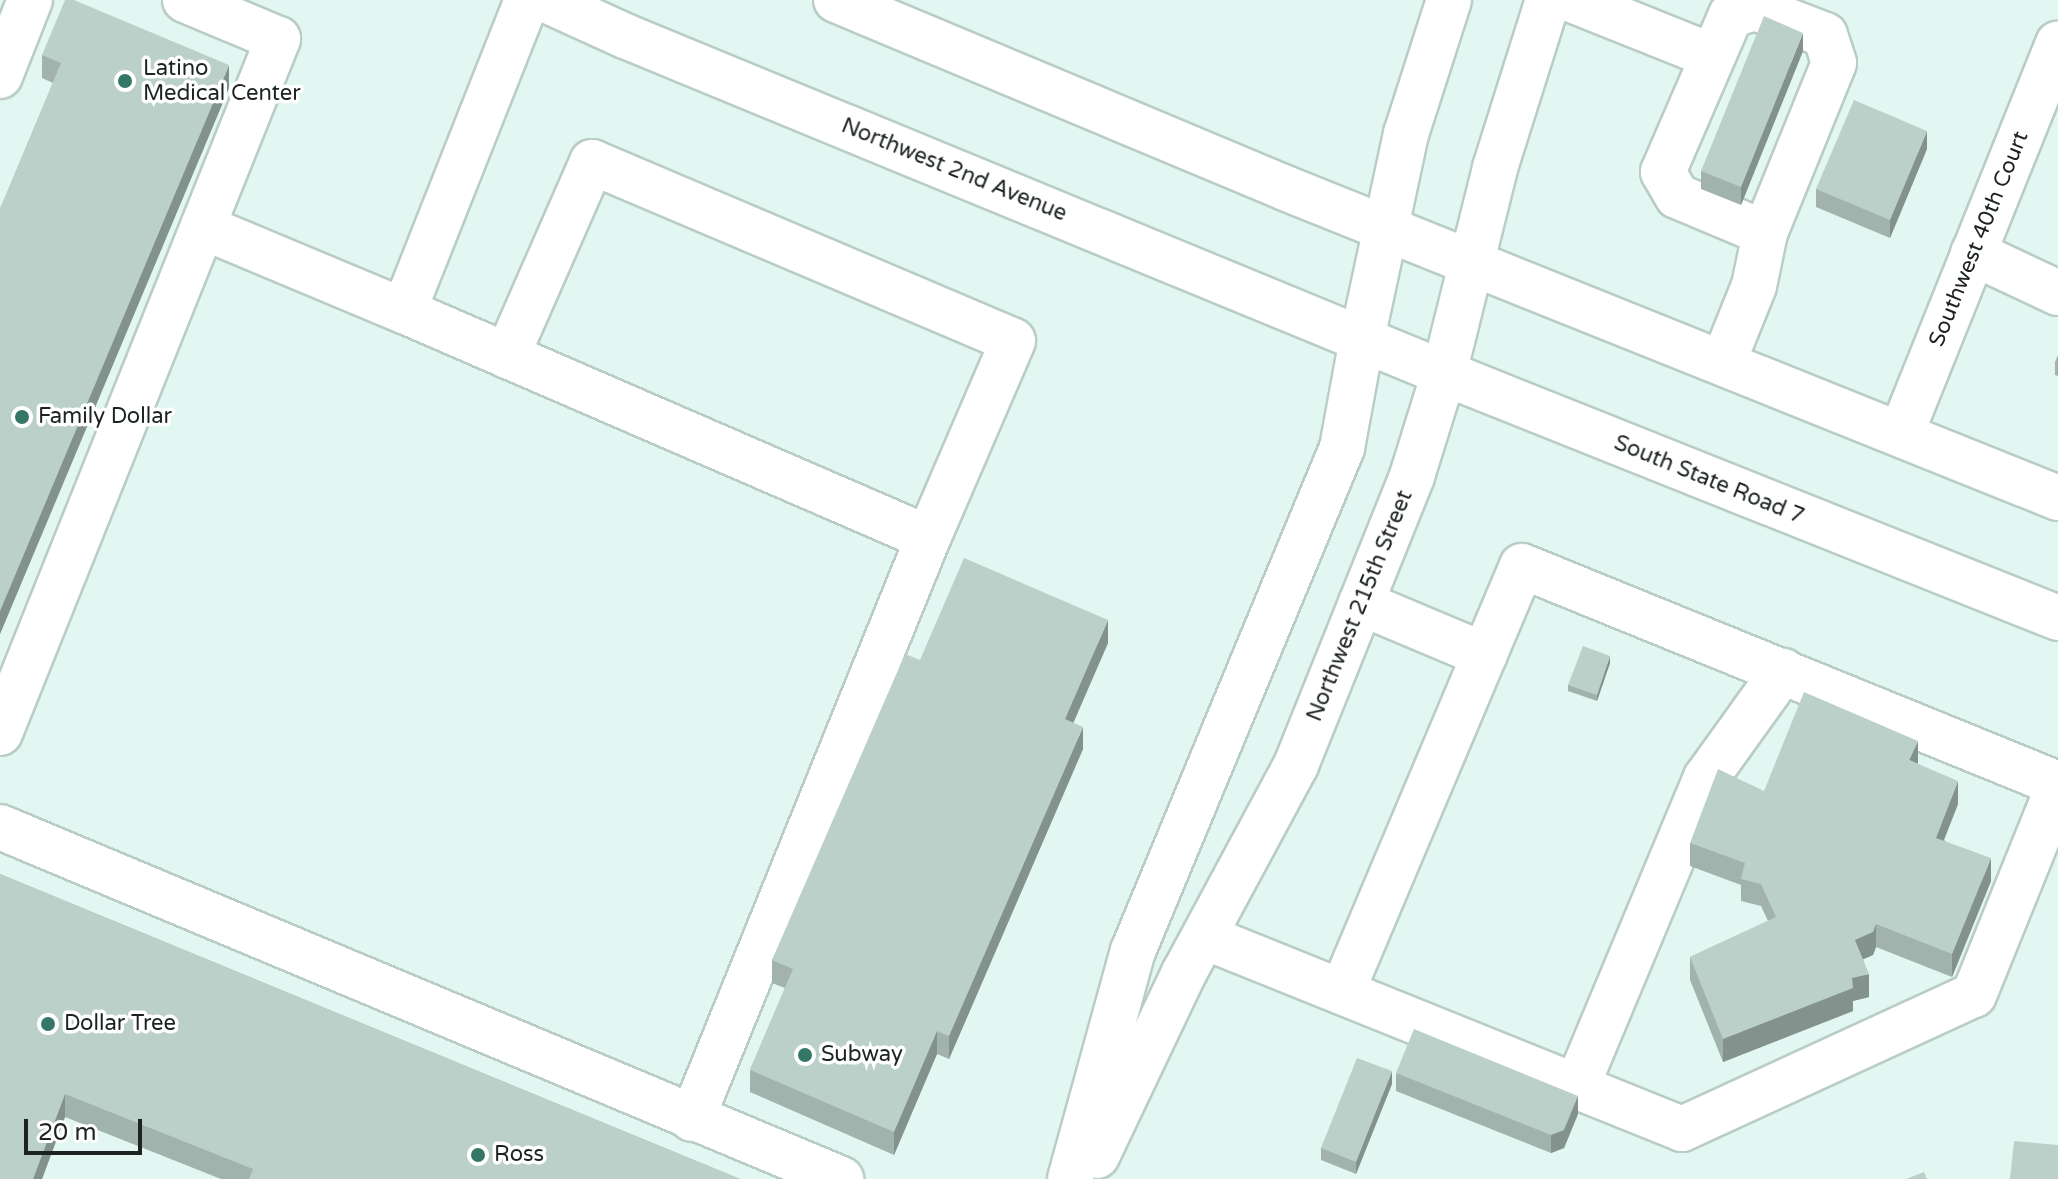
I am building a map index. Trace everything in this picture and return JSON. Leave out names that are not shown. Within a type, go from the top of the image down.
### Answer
[{"type":"main road","points":[[0,76],[30,0]]},
{"type":"main road","points":[[0,733],[278,39],[185,0]]},
{"type":"main road","points":[[404,311],[527,0]]},
{"type":"main road","name":"Northwest 2nd Avenue","points":[[546,0],[625,36],[1362,339]]},
{"type":"main road","points":[[836,0],[1386,227],[2058,498]]},
{"type":"main road","points":[[1070,1179],[1133,951],[1342,448],[1406,134],[1449,0]]},
{"type":"main road","name":"Northwest 215th Street","points":[[1086,1179],[1205,937],[1296,765],[1412,476],[1444,373],[1495,168],[1548,0]]},
{"type":"main road","points":[[1572,0],[1712,56]]},
{"type":"main road","points":[[1723,363],[1754,286],[1765,233],[1834,63],[1825,35],[1755,8],[1731,15],[1663,172],[1677,196],[1765,233]]},
{"type":"main road","name":"Southwest 40th Court","points":[[1901,434],[2058,43]]},
{"type":"main road","points":[[507,356],[592,162],[1013,341],[928,538],[692,1119]]},
{"type":"main road","points":[[203,227],[928,538]]},
{"type":"main road","points":[[1973,253],[2058,293]]},
{"type":"main road","name":"South State Road 7","points":[[1362,339],[2058,618]]},
{"type":"main road","points":[[1205,937],[1682,1129],[1974,995],[2058,785],[1522,566],[1342,992]]},
{"type":"main road","points":[[1361,603],[1485,655]]},
{"type":"main road","points":[[1577,1086],[1706,778],[1783,671]]},
{"type":"main road","points":[[0,827],[841,1179]]},
{"type":"building","points":[[65,0],[74,0],[229,65],[0,611],[0,209],[61,63],[42,55]]},
{"type":"building","points":[[1764,16],[1803,33],[1741,187],[1701,171]]},
{"type":"building","points":[[1854,100],[1927,131],[1890,220],[1816,189]]},
{"type":"building","points":[[964,558],[1108,620],[1065,719],[1083,727],[949,1036],[937,1031],[894,1132],[750,1070],[793,969],[772,960],[905,654],[920,660]]},
{"type":"building","points":[[1583,646],[1610,656],[1597,695],[1568,685]]},
{"type":"building","points":[[1804,692],[1918,741],[1909,760],[1958,781],[1936,838],[1991,858],[1952,954],[1876,924],[1873,932],[1855,940],[1869,974],[1852,978],[1853,988],[1723,1039],[1690,957],[1776,917],[1761,884],[1741,879],[1745,863],[1690,843],[1718,769],[1764,791]]},
{"type":"building","points":[[0,874],[740,1179],[249,1179],[253,1169],[65,1094],[33,1179],[0,1179]]},
{"type":"building","points":[[1414,1029],[1578,1096],[1564,1130],[1551,1135],[1396,1073]]},
{"type":"building","points":[[1357,1058],[1392,1071],[1356,1162],[1321,1148]]},
{"type":"building","points":[[2014,1141],[2058,1145],[2058,1179],[2010,1179]]},
{"type":"building","points":[[1924,1172],[1927,1179],[1906,1179]]},
{"type":"place","name":"Latino Medical Center","points":[[125,81]]},
{"type":"place","name":"Family Dollar","points":[[22,417]]},
{"type":"place","name":"Dollar Tree","points":[[48,1024]]},
{"type":"place","name":"Subway","points":[[805,1055]]},
{"type":"place","name":"Ross","points":[[478,1155]]}]
